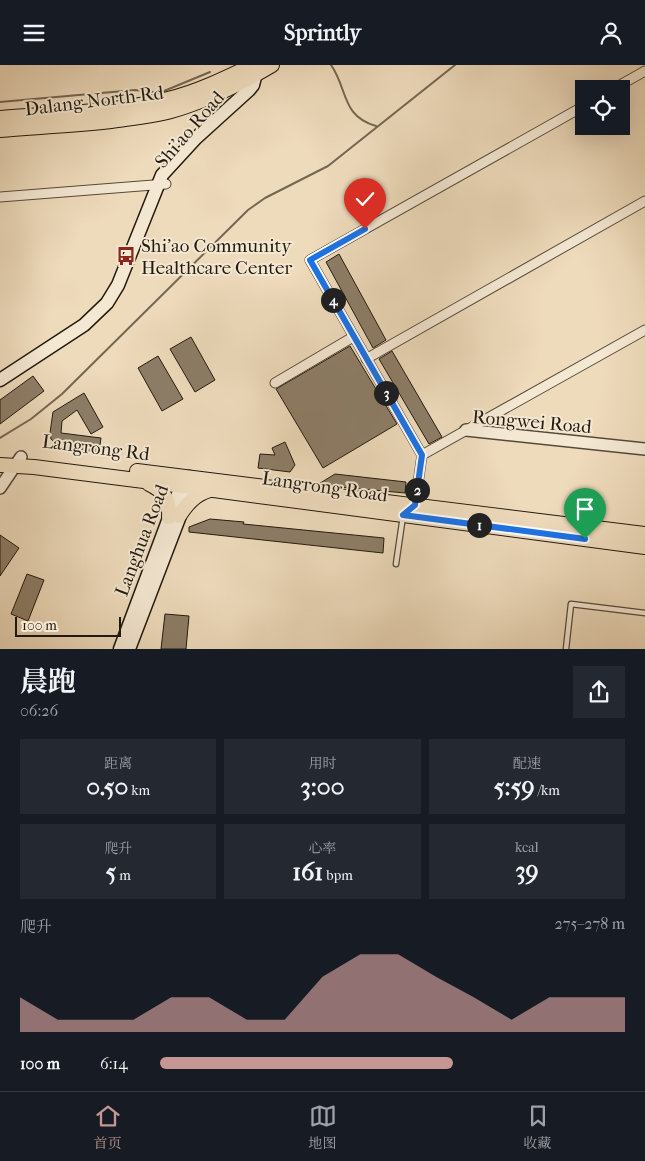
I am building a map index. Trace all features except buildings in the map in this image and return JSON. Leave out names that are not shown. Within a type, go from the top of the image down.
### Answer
[{"type":"main road","name":"Dalang North Rd","points":[[0,118],[122,108],[169,99],[272,65]]},
{"type":"main road","name":"Dalang North Rd","points":[[0,130],[137,118],[170,111],[201,101],[253,71]]},
{"type":"main road","name":"Shi'ao Road","points":[[0,389],[94,326],[116,304],[123,290],[162,184],[162,175],[177,158],[253,85],[255,77],[253,71]]},
{"type":"main road","name":"Shi'ao Road","points":[[0,380],[84,325],[107,303],[118,285],[162,184]]},
{"type":"main road","name":"Langrong Rd","points":[[0,455],[18,461],[187,483]]},
{"type":"main road","name":"Langrong Road","points":[[0,465],[18,461],[142,481],[187,483],[415,505],[645,534]]},
{"type":"main road","points":[[142,481],[159,489],[166,497],[174,517],[197,496],[203,492],[213,490]]},
{"type":"main road","name":"Langrong Road","points":[[187,483],[213,490],[645,547]]},
{"type":"main road","name":"Langhua Road","points":[[120,649],[187,483]]},
{"type":"main road","name":"Langhua Road","points":[[130,649],[174,517]]},
{"type":"street","points":[[630,80],[645,71]]},
{"type":"street","points":[[403,515],[415,505],[422,455],[310,260],[575,110]]},
{"type":"street","points":[[0,197],[162,184]]},
{"type":"street","points":[[366,359],[645,201]]},
{"type":"street","points":[[466,430],[645,330]]},
{"type":"street","points":[[275,383],[353,337]]},
{"type":"street","name":"Rongwei Road","points":[[422,455],[466,430],[645,449]]},
{"type":"street","points":[[0,488],[18,461]]},
{"type":"lane","points":[[396,564],[403,515]]},
{"type":"lane","points":[[566,649],[571,604],[645,613]]},
{"type":"waterway","points":[[331,65],[351,109],[357,116],[376,126]]},
{"type":"waterway","points":[[0,438],[31,419],[62,394],[248,210],[265,198],[328,166],[455,65]]},
{"type":"waterway","points":[[0,102],[135,90],[164,91],[210,72]]},
{"type":"place","name":"Shi'ao Community Healthcare Center","points":[[126,256]]},
{"type":"route","points":[[365,229],[310,260],[422,455],[415,505],[403,515],[585,539]]}]
